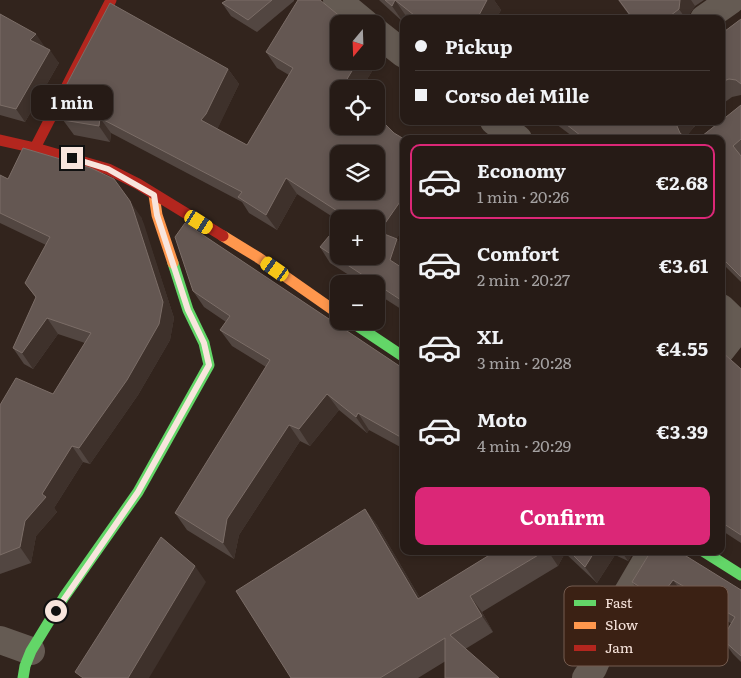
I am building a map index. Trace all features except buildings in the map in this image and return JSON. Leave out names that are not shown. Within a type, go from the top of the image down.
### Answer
[{"type":"street","points":[[35,148],[111,0]]},
{"type":"street","points":[[337,0],[355,15]]},
{"type":"street","points":[[710,15],[731,0]]},
{"type":"street","points":[[385,39],[400,51]]},
{"type":"street","points":[[499,125],[513,135]]},
{"type":"street","points":[[0,140],[108,169],[258,258],[330,308]]},
{"type":"street","points":[[23,678],[24,666],[31,651],[64,597],[138,492],[209,365],[204,343],[188,310],[157,215],[154,195]]},
{"type":"street","points":[[725,341],[734,320]]},
{"type":"street","points":[[364,330],[400,354]]},
{"type":"street","points":[[632,586],[650,555]]},
{"type":"street","points":[[709,555],[741,575]]},
{"type":"street","points":[[0,640],[31,651]]},
{"type":"street","points":[[586,678],[594,666]]},
{"type":"traffic: fast","points":[[23,678],[31,651],[64,597],[138,492],[209,365],[204,343],[188,310],[173,263]]},
{"type":"traffic: fast","points":[[364,330],[400,354]]},
{"type":"traffic: fast","points":[[709,555],[741,575]]},
{"type":"traffic: slow","points":[[154,195],[157,215],[173,263]]},
{"type":"traffic: slow","points":[[223,236],[259,258],[330,308]]},
{"type":"traffic: jam","points":[[35,148],[111,0]]},
{"type":"traffic: jam","points":[[0,140],[108,169],[138,184],[223,236]]},
{"type":"route","points":[[56,611],[138,492],[209,365],[204,343],[188,310],[157,215],[154,195],[138,184],[108,169],[72,158]]}]
